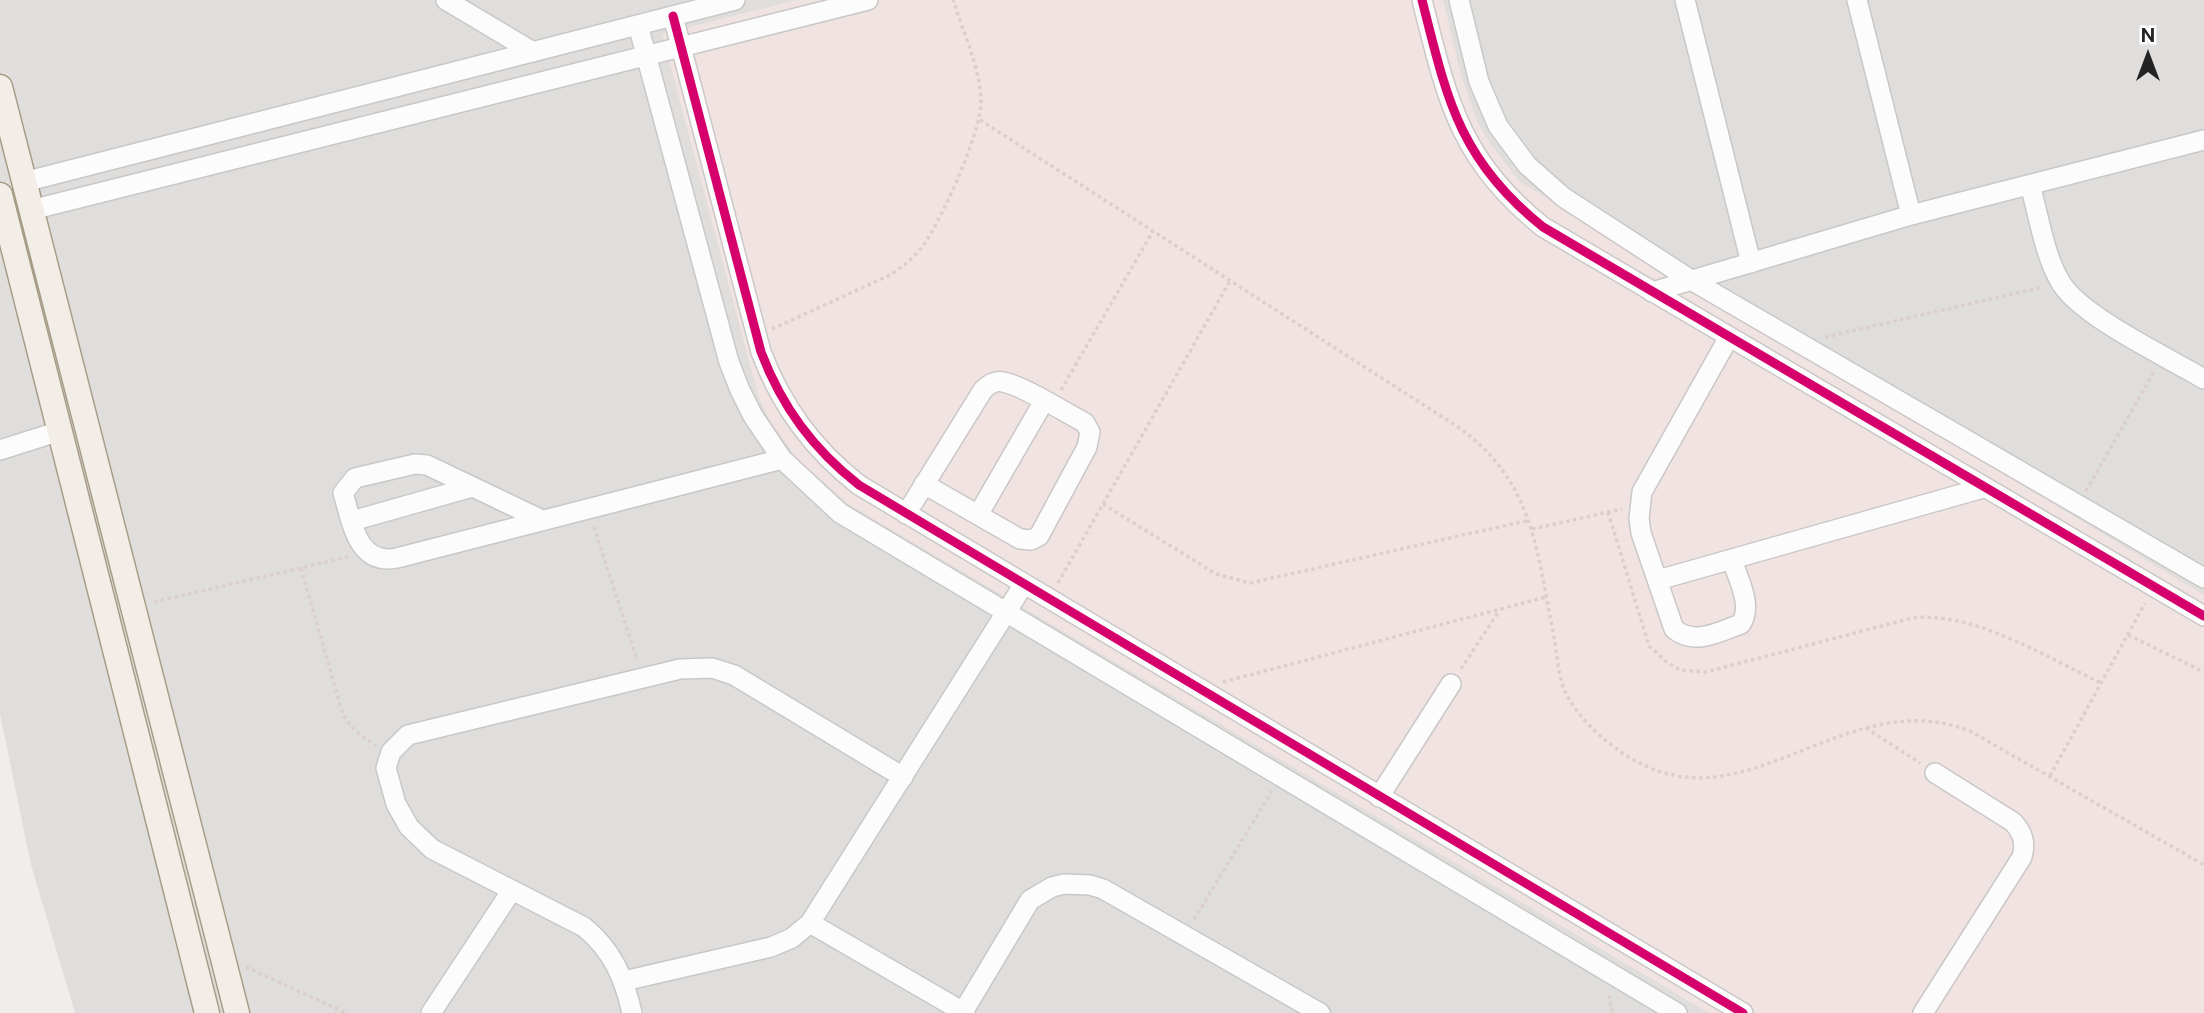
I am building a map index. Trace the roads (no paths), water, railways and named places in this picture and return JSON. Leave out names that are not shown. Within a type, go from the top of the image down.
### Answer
[{"type":"main road","points":[[0,87],[237,1013]]},
{"type":"main road","points":[[0,195],[207,1013]]},
{"type":"main road","points":[[106,613],[133,607]]},
{"type":"street","points":[[446,0],[533,52]]},
{"type":"street","points":[[24,182],[735,0]]},
{"type":"street","points":[[31,211],[868,0]]},
{"type":"street","points":[[1422,0],[1455,119],[1483,168],[1501,190],[1543,227],[2204,616]]},
{"type":"street","points":[[1459,0],[1488,105],[1519,156],[1563,197],[1691,280],[2204,578]]},
{"type":"street","points":[[1685,0],[1751,262]]},
{"type":"street","points":[[1857,0],[1911,215]]},
{"type":"street","points":[[673,16],[757,335],[776,388],[808,438],[859,485],[906,514],[1743,1013]]},
{"type":"street","points":[[638,24],[729,362],[753,416],[782,459],[839,513],[1677,1013]]},
{"type":"street","points":[[1652,292],[1911,215],[2204,140]]},
{"type":"street","points":[[2030,185],[2061,282],[2085,308],[2204,379]]},
{"type":"street","points":[[1729,337],[1647,481],[1640,505],[1641,533],[1674,629],[1686,636],[1699,638],[1741,624],[1746,605],[1732,559]]},
{"type":"street","points":[[906,514],[924,484],[988,385],[1003,382],[1085,423],[1090,439],[1039,536],[1031,540],[1020,539],[924,484]]},
{"type":"street","points":[[978,514],[1048,403]]},
{"type":"street","points":[[0,450],[61,432]]},
{"type":"street","points":[[542,520],[421,464],[355,478],[343,493],[358,542],[367,552],[381,559],[397,558],[782,459]]},
{"type":"street","points":[[352,521],[472,487]]},
{"type":"street","points":[[1658,580],[1983,488]]},
{"type":"street","points":[[624,981],[771,947],[792,938],[810,923],[1024,584]]},
{"type":"street","points":[[632,1013],[624,981],[603,945],[583,927],[432,849],[409,827],[396,804],[387,777],[391,752],[408,735],[643,678],[701,667],[734,675],[903,776]]},
{"type":"street","points":[[1380,796],[1451,684]]},
{"type":"street","points":[[1923,1013],[2022,857],[2024,843],[2013,822],[1936,773]]},
{"type":"street","points":[[1432,866],[1449,838]]},
{"type":"street","points":[[810,923],[964,1013],[1030,900],[1052,887],[1077,883],[1103,889],[1320,1013]]},
{"type":"street","points":[[431,1013],[512,890]]}]
